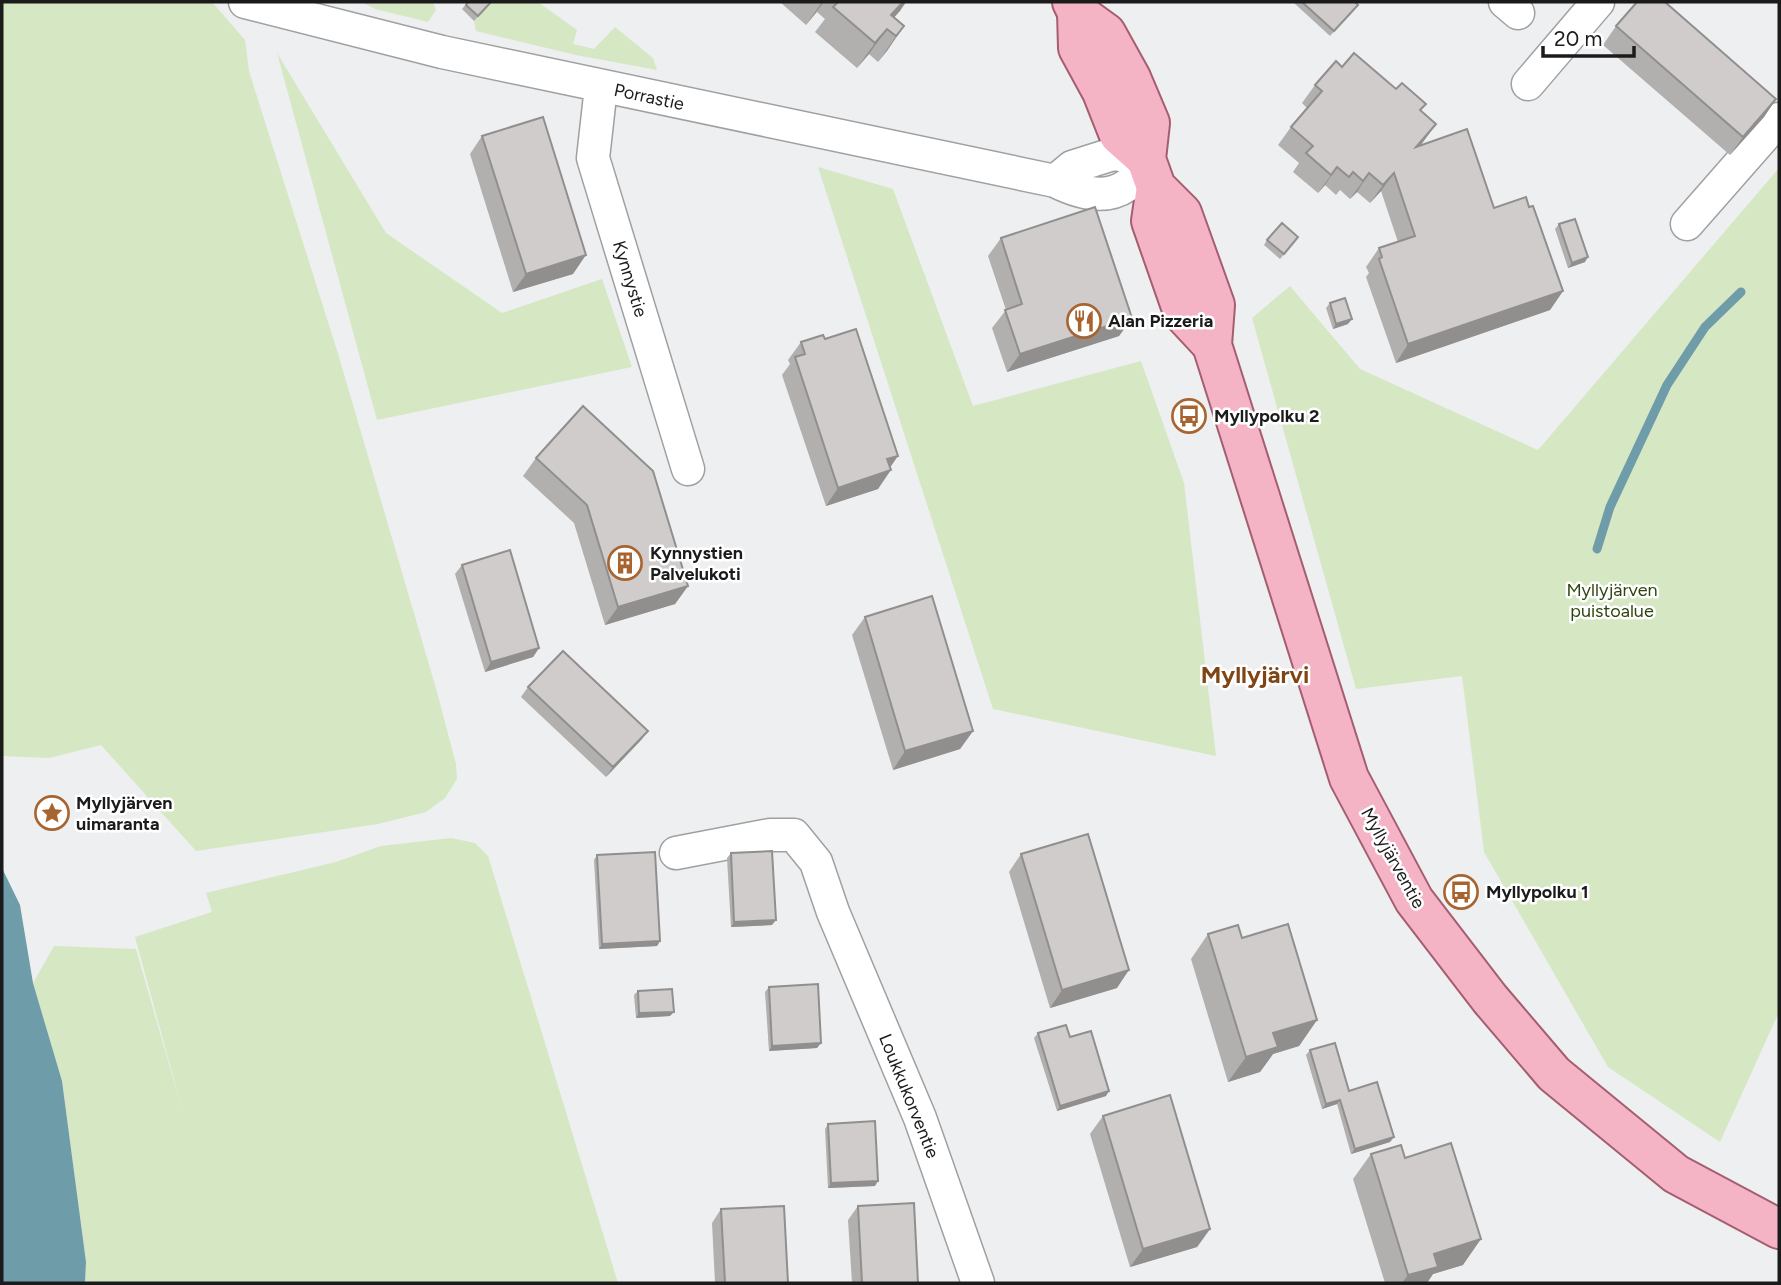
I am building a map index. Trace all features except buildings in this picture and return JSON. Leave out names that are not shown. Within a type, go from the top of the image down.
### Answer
[{"type":"main road","points":[[1074,7],[1107,33],[1132,78],[1150,123],[1151,173]]},
{"type":"main road","name":"Myllyjärventie","points":[[1151,173],[1182,212],[1215,305],[1212,345],[1349,778],[1414,900],[1490,999],[1554,1074],[1676,1174],[1779,1229]]},
{"type":"street","name":"Porrastie","points":[[245,2],[407,44],[601,87],[1055,181],[1072,167],[1113,154],[1151,173]]},
{"type":"street","points":[[1528,84],[1598,2]]},
{"type":"street","name":"Kynnystie","points":[[601,87],[593,158],[688,469]]},
{"type":"street","points":[[1687,224],[1779,119]]},
{"type":"street","name":"Loukkukorventie","points":[[676,853],[770,835],[794,835],[817,862],[833,912],[920,1118],[978,1283]]},
{"type":"green space","points":[[2,2],[212,2],[245,40],[249,71],[339,357],[456,764],[457,779],[445,798],[426,812],[378,824],[196,851],[101,745],[49,758],[2,756]]},
{"type":"green space","points":[[362,2],[433,2],[436,10],[428,22],[375,9]]},
{"type":"green space","points":[[492,2],[538,2],[577,30],[573,44],[594,49],[615,27],[653,58],[657,70],[576,55],[476,31],[474,21]]},
{"type":"green space","points":[[277,53],[386,233],[502,313],[602,279],[632,367],[377,420]]},
{"type":"green space","points":[[818,167],[893,189],[973,406],[1141,361],[1184,483],[1216,756],[993,709]]},
{"type":"green space","name":"Myllyjärven puistoalue","points":[[1779,168],[1779,1012],[1720,1142],[1608,1067],[1484,852],[1462,676],[1356,689],[1252,318],[1290,286],[1360,369],[1538,450]]},
{"type":"green space","points":[[451,838],[475,843],[488,856],[618,1283],[85,1283],[86,1262],[62,1081],[33,983],[54,946],[136,949],[183,1113],[135,937],[212,912],[206,893],[336,862],[381,846]]},
{"type":"water","points":[[2,868],[20,905],[33,983],[62,1081],[86,1262],[85,1283],[2,1283]]},
{"type":"waterway","points":[[1597,549],[1610,507],[1667,385],[1705,327],[1741,292]]},
{"type":"place","name":"Alan Pizzeria","points":[[1084,321]]},
{"type":"place","name":"Myllypolku 2","points":[[1189,416]]},
{"type":"place","name":"Kynnystien Palvelukoti","points":[[625,563]]},
{"type":"place","name":"Myllyjärven uimaranta","points":[[52,813]]},
{"type":"place","name":"Myllypolku 1","points":[[1461,892]]},
{"type":"district","name":"Myllyjärvi","points":[[1255,675]]}]
